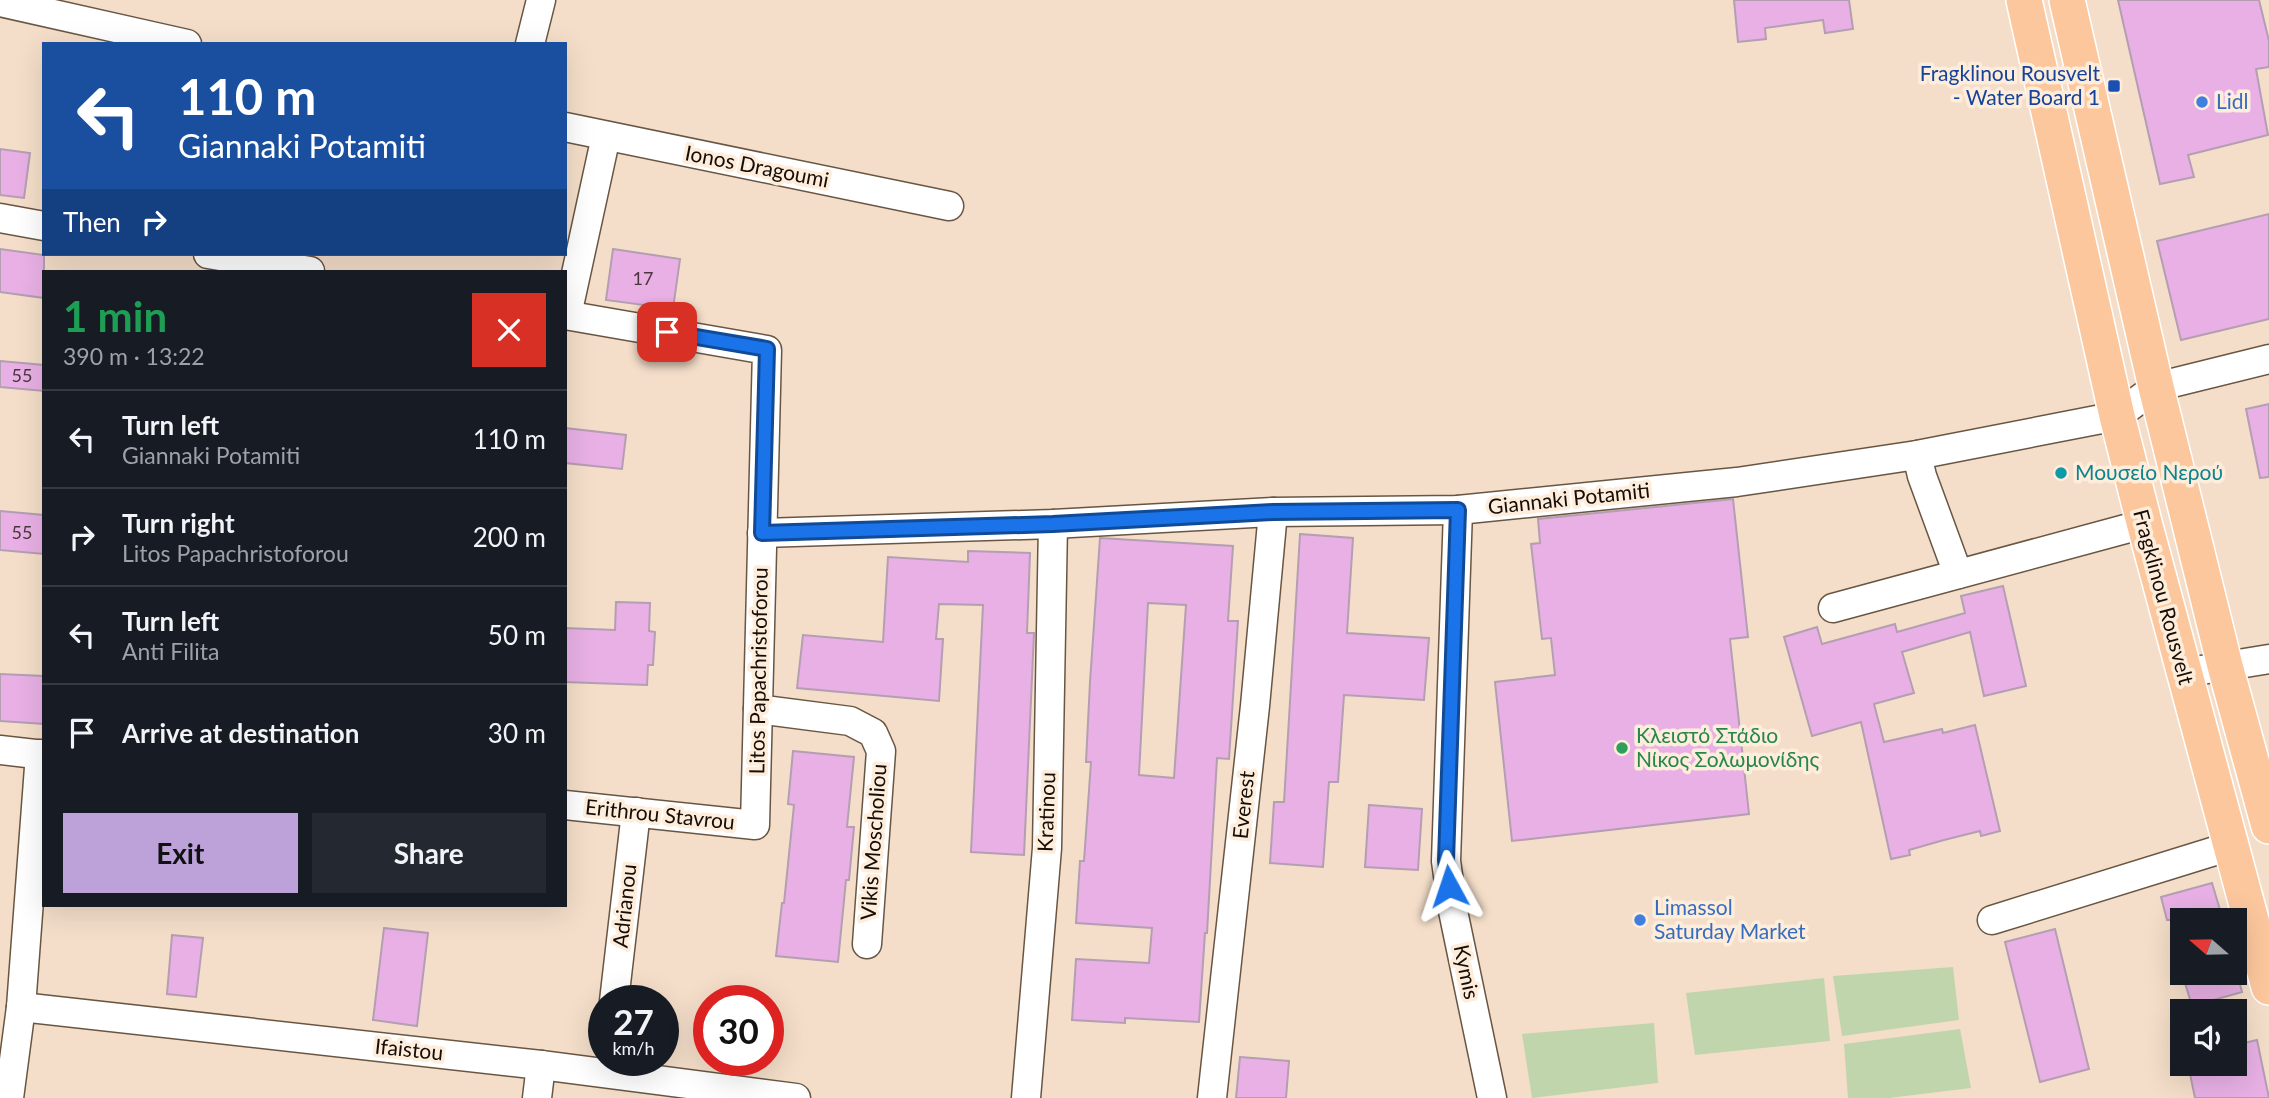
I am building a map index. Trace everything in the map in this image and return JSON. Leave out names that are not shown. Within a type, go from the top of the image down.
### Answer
[{"type":"main road","name":"Fragklinou Rousvelt","points":[[2024,0],[2144,526],[2269,987]]},
{"type":"main road","name":"Fragklinou Rousvelt","points":[[2067,0],[2156,387],[2225,666],[2269,826]]},
{"type":"street","points":[[530,42],[541,0]]},
{"type":"street","points":[[0,2],[81,10],[181,42]]},
{"type":"street","name":"Ionos Dragoumi","points":[[567,127],[949,206]]},
{"type":"street","points":[[567,311],[606,136]]},
{"type":"street","points":[[0,218],[42,226]]},
{"type":"street","points":[[220,256],[304,270]]},
{"type":"street","name":"Litos Papachristoforou","points":[[567,315],[767,349],[755,825]]},
{"type":"street","points":[[2117,416],[2156,387],[2269,359]]},
{"type":"street","name":"Giannaki Potamiti","points":[[762,533],[1053,524],[1273,512],[1458,510],[1737,482],[1917,455],[2117,416]]},
{"type":"street","points":[[1917,455],[1922,477],[1958,574]]},
{"type":"street","name":"Kymis","points":[[1458,510],[1446,860],[1453,911],[1492,1098]]},
{"type":"street","name":"Everest","points":[[1212,1098],[1273,512]]},
{"type":"street","name":"Kratinou","points":[[1026,1098],[1047,848],[1053,524]]},
{"type":"street","points":[[1833,608],[2144,526]]},
{"type":"street","points":[[2183,673],[2269,659]]},
{"type":"street","name":"Vikis Moscholiou","points":[[758,709],[850,721],[873,733],[881,751],[867,944]]},
{"type":"street","points":[[0,750],[42,754],[21,1007],[9,1098]]},
{"type":"street","name":"Erithrou Stavrou","points":[[567,805],[755,825]]},
{"type":"street","name":"Adrianou","points":[[616,985],[636,812]]},
{"type":"street","points":[[1992,920],[2231,846]]},
{"type":"street","name":"Ifaistou","points":[[21,1007],[541,1065],[588,1066]]},
{"type":"street","points":[[537,1098],[541,1065]]},
{"type":"street","name":"Ifaistou","points":[[652,1076],[746,1095],[796,1098]]},
{"type":"green space","points":[[1953,967],[1959,1020],[1842,1036],[1833,976]]},
{"type":"green space","points":[[1824,978],[1830,1041],[1695,1055],[1686,993]]},
{"type":"green space","points":[[1654,1023],[1658,1083],[1532,1098],[1522,1034]]},
{"type":"green space","points":[[1960,1029],[1971,1088],[1889,1098],[1848,1098],[1844,1044]]},
{"type":"building","points":[[1734,0],[1849,0],[1853,29],[1825,33],[1823,20],[1765,28],[1766,39],[1738,42]]},
{"type":"building","name":"Lidl","points":[[2118,0],[2259,0],[2269,41],[2269,67],[2256,69],[2268,135],[2188,155],[2194,177],[2160,184]]},
{"type":"building","points":[[0,149],[30,153],[24,198],[0,195]]},
{"type":"building","points":[[2269,214],[2269,319],[2181,340],[2157,241]]},
{"type":"building","points":[[0,249],[44,256],[42,298],[0,292]]},
{"type":"building","points":[[613,249],[680,259],[673,309],[606,300]]},
{"type":"building","points":[[0,361],[42,365],[42,391],[0,387]]},
{"type":"building","points":[[2269,404],[2269,477],[2260,478],[2246,409]]},
{"type":"building","points":[[567,428],[626,435],[622,469],[567,463]]},
{"type":"building","points":[[1733,499],[1748,637],[1730,639],[1749,814],[1512,841],[1495,682],[1555,675],[1551,638],[1542,639],[1531,544],[1540,543],[1538,519]]},
{"type":"building","points":[[0,511],[42,515],[42,554],[0,550]]},
{"type":"building","points":[[1300,534],[1353,538],[1347,633],[1429,638],[1424,700],[1344,695],[1338,782],[1329,782],[1323,867],[1270,863],[1274,802],[1284,802]]},
{"type":"building","points":[[1100,538],[1233,546],[1228,621],[1238,621],[1229,759],[1217,758],[1199,1022],[1125,1018],[1125,1023],[1072,1020],[1076,959],[1149,963],[1152,928],[1076,923],[1080,861],[1084,861],[1091,762],[1086,762]],"holes":[[[1148,603],[1186,605],[1174,778],[1139,775]]]},
{"type":"building","points":[[968,551],[1030,553],[1027,633],[1034,633],[1024,855],[971,852],[983,605],[939,604],[936,639],[943,639],[939,701],[797,688],[803,635],[883,642],[888,557],[968,562]]},
{"type":"building","points":[[2003,586],[2026,686],[1984,696],[1970,632],[1902,652],[1914,693],[1874,704],[1884,742],[1942,729],[1943,733],[1975,725],[2000,831],[1981,836],[1980,831],[1944,840],[1909,850],[1910,855],[1891,859],[1861,722],[1812,736],[1784,637],[1817,627],[1822,644],[1895,624],[1897,632],[1965,613],[1961,596]]},
{"type":"building","points":[[616,602],[650,603],[649,631],[655,632],[653,665],[648,665],[647,685],[567,682],[567,628],[615,630]]},
{"type":"building","points":[[0,674],[42,676],[42,724],[0,721]]},
{"type":"building","points":[[793,751],[854,757],[847,827],[854,827],[838,962],[776,956],[794,805],[788,804]]},
{"type":"building","points":[[1369,805],[1422,809],[1418,870],[1365,867]]},
{"type":"building","points":[[2212,883],[2219,908],[2170,908],[2170,920],[2167,920],[2161,897]]},
{"type":"building","points":[[384,928],[428,933],[417,1026],[373,1020]]},
{"type":"building","points":[[2055,929],[2089,1069],[2040,1082],[2005,942]]},
{"type":"building","points":[[172,935],[203,938],[196,997],[167,994]]},
{"type":"building","points":[[2186,985],[2240,985],[2242,992],[2217,999],[2190,999]]},
{"type":"building","points":[[2257,1040],[2269,1098],[2195,1098],[2190,1076],[2247,1076],[2247,1042]]},
{"type":"building","points":[[1240,1057],[1289,1061],[1286,1098],[1236,1098]]},
{"type":"place","name":"Fragklinou Rousvelt - Water Board 1","points":[[2114,86]]},
{"type":"place","name":"Lidl","points":[[2202,102]]},
{"type":"place","name":"Μουσείο Νερού","points":[[2061,473]]},
{"type":"place","name":"Κλειστό Στάδιο Νίκος Σολωμονίδης","points":[[1622,748]]},
{"type":"place","name":"Limassol Saturday Market","points":[[1640,920]]},
{"type":"route","points":[[667,332],[767,349],[762,533],[1053,524],[1273,512],[1458,510],[1446,860],[1449,886]]}]
